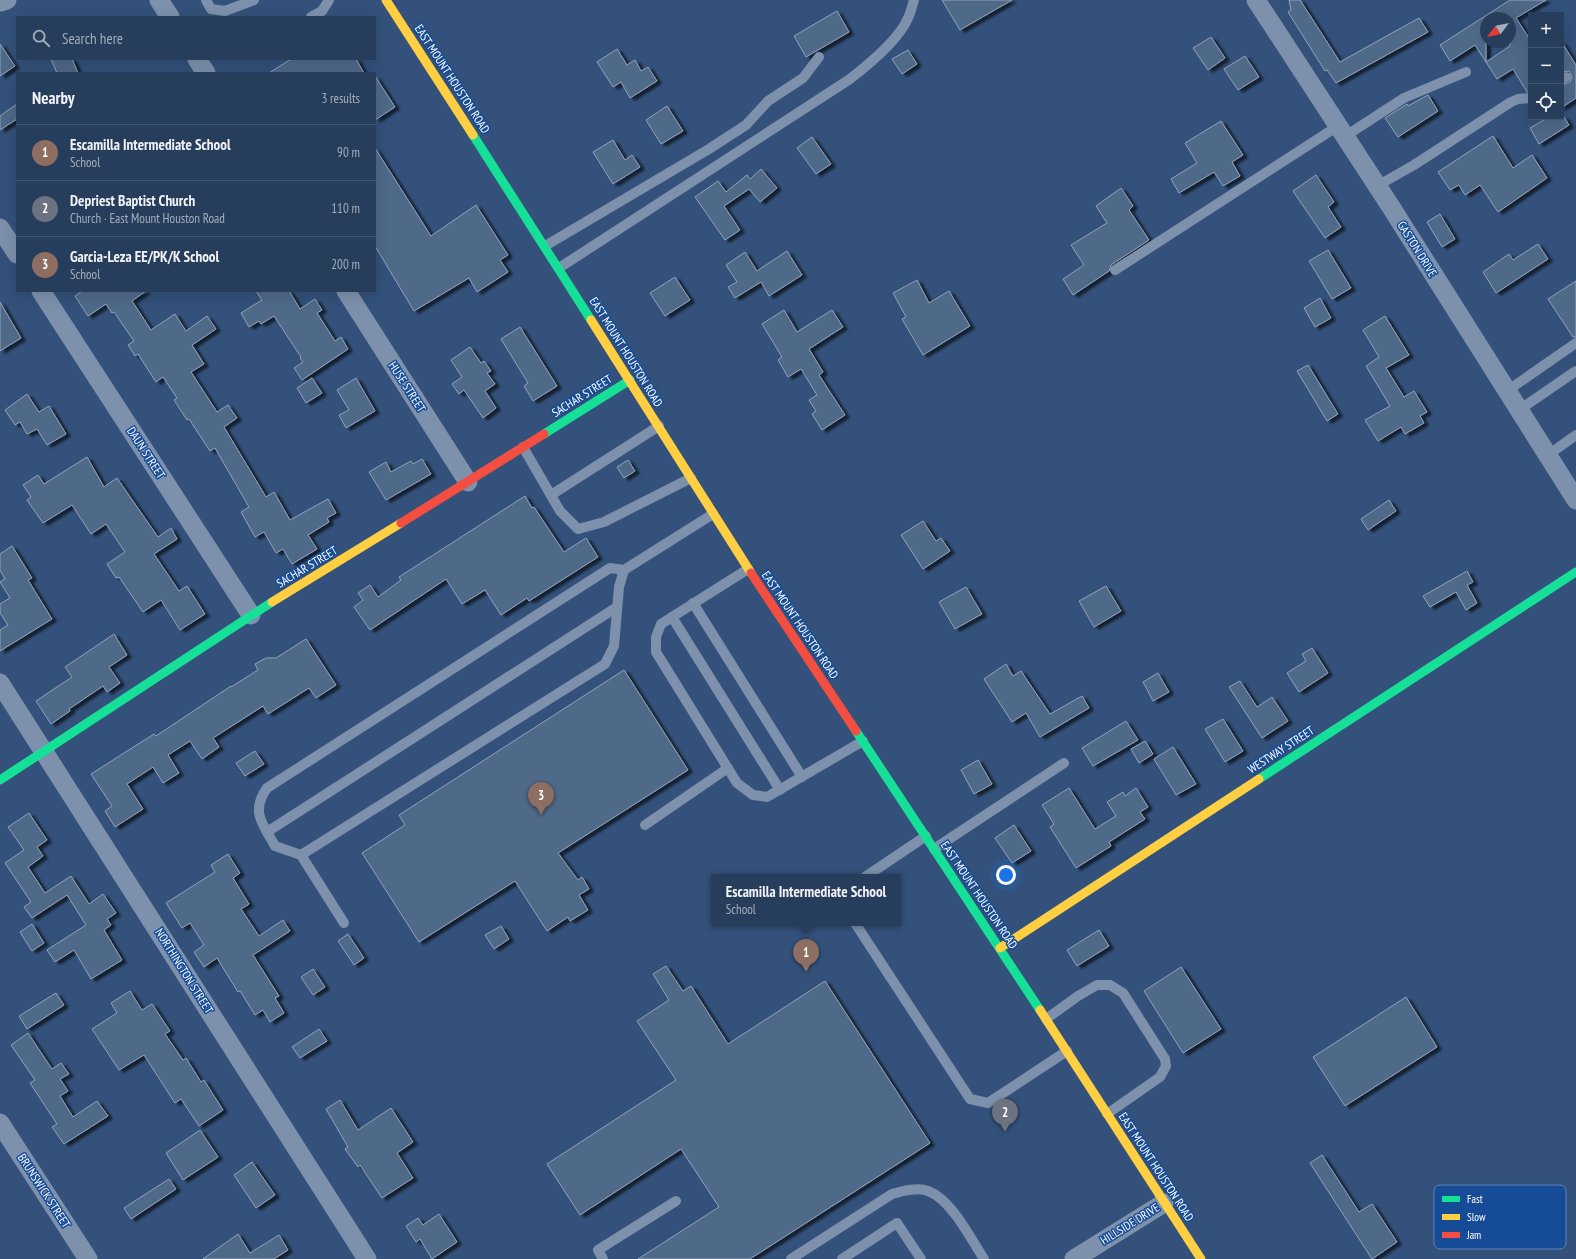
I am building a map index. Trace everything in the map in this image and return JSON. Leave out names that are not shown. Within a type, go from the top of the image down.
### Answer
[{"type":"main road","name":"EAST MOUNT HOUSTON ROAD","points":[[386,0],[559,268],[748,569],[1000,948],[1201,1259]]},
{"type":"main road","name":"SACHAR STREET","points":[[0,780],[251,615],[468,482],[630,380]]},
{"type":"main road","name":"WESTWAY STREET","points":[[1000,948],[1576,572]]},
{"type":"street","points":[[0,2],[7,0]]},
{"type":"street","points":[[159,0],[169,16]]},
{"type":"street","name":"GASTON DRIVE","points":[[1256,0],[1377,186],[1576,500]]},
{"type":"street","points":[[198,60],[205,72]]},
{"type":"street","points":[[0,228],[16,252]]},
{"type":"street","name":"DAUN STREET","points":[[42,292],[251,615]]},
{"type":"street","name":"HUSE STREET","points":[[347,292],[468,482]]},
{"type":"street","name":"NORTHINGTON STREET","points":[[0,683],[367,1259]]},
{"type":"street","name":"BRUNSWICK STREET","points":[[0,1123],[88,1259]]},
{"type":"street","name":"HILLSIDE DRIVE","points":[[1074,1259],[1164,1203]]},
{"type":"lane","points":[[209,9],[225,11],[254,0]]},
{"type":"lane","points":[[314,16],[322,11],[329,0]]},
{"type":"lane","points":[[559,268],[850,79],[876,59],[889,44],[908,19],[914,0]]},
{"type":"lane","points":[[545,246],[709,150],[746,125],[768,102],[803,78],[819,57]]},
{"type":"lane","points":[[1115,270],[1341,131],[1404,98],[1466,72]]},
{"type":"lane","points":[[1377,186],[1414,165],[1505,106],[1518,99],[1528,98]]},
{"type":"lane","points":[[1507,391],[1576,343]]},
{"type":"lane","points":[[1519,410],[1576,371]]},
{"type":"lane","points":[[551,495],[659,426]]},
{"type":"lane","points":[[1548,455],[1576,435]]},
{"type":"lane","points":[[523,447],[560,511],[578,529],[604,522],[691,478]]},
{"type":"lane","points":[[344,922],[301,856],[286,852],[275,846],[258,814],[260,799],[267,788],[610,568],[624,570],[713,514]]},
{"type":"lane","points":[[748,569],[661,624],[656,637],[656,652],[737,783],[753,795],[767,797],[863,741]]},
{"type":"lane","points":[[301,856],[605,664],[614,646],[619,587],[624,570]]},
{"type":"lane","points":[[693,603],[802,777]]},
{"type":"lane","points":[[267,832],[617,607]]},
{"type":"lane","points":[[672,617],[780,790]]},
{"type":"lane","points":[[934,849],[1064,763]]},
{"type":"lane","points":[[645,825],[728,768]]},
{"type":"lane","points":[[869,874],[926,836]]},
{"type":"lane","points":[[856,926],[970,1099],[988,1103],[1067,1051]]},
{"type":"lane","points":[[1046,1019],[1078,996],[1097,985],[1110,985],[1123,993],[1164,1059],[1166,1066],[1160,1077],[1107,1114]]},
{"type":"lane","points":[[791,1259],[892,1194],[909,1189],[928,1191],[947,1204],[984,1259]]},
{"type":"lane","points":[[603,1259],[598,1250],[676,1200]]},
{"type":"lane","points":[[842,1259],[896,1223],[921,1259]]},
{"type":"building","points":[[942,0],[1012,0],[960,30]]},
{"type":"building","points":[[1289,0],[1300,0],[1340,62],[1419,18],[1428,32],[1336,83],[1327,70],[1325,71],[1288,12],[1291,10]]},
{"type":"building","points":[[1510,0],[1546,0],[1516,18],[1516,12],[1491,12]]},
{"type":"building","points":[[837,11],[849,32],[806,57],[794,36]]},
{"type":"building","points":[[1516,18],[1528,36],[1528,92],[1513,69],[1497,79],[1486,62],[1507,48],[1516,48]]},
{"type":"building","points":[[1480,19],[1480,48],[1486,48],[1486,62],[1475,45],[1450,61],[1440,45]]},
{"type":"building","points":[[1211,37],[1225,58],[1208,70],[1193,48]]},
{"type":"building","points":[[0,44],[15,66],[0,76]]},
{"type":"building","points":[[1564,46],[1576,65],[1576,98],[1564,106],[1564,85],[1570,82],[1572,77],[1569,71],[1564,72]]},
{"type":"building","points":[[617,49],[627,65],[635,60],[641,71],[648,67],[657,81],[630,98],[621,82],[613,87],[597,62]]},
{"type":"building","points":[[908,50],[917,64],[902,74],[892,59]]},
{"type":"building","points":[[1245,56],[1259,77],[1238,90],[1224,69]]},
{"type":"building","points":[[51,60],[72,60],[78,72],[57,72]]},
{"type":"building","points":[[289,60],[357,60],[363,72],[271,72]]},
{"type":"building","points":[[376,78],[395,107],[376,119]]},
{"type":"building","points":[[1428,95],[1438,111],[1398,137],[1385,118],[1407,104],[1408,106]]},
{"type":"building","points":[[16,105],[16,120],[0,130],[0,116]]},
{"type":"building","points":[[667,106],[683,131],[661,144],[646,120]]},
{"type":"building","points":[[1564,117],[1569,125],[1539,144],[1530,128],[1544,120],[1564,120]]},
{"type":"building","points":[[1221,121],[1243,155],[1232,162],[1240,176],[1223,186],[1214,172],[1179,193],[1171,179],[1197,163],[1185,143]]},
{"type":"building","points":[[1493,136],[1513,168],[1532,155],[1547,178],[1498,212],[1480,185],[1465,195],[1459,185],[1450,190],[1438,172]]},
{"type":"building","points":[[812,137],[831,164],[816,174],[797,148]]},
{"type":"building","points":[[613,140],[625,160],[632,155],[640,167],[613,184],[593,152]]},
{"type":"building","points":[[376,150],[431,236],[476,205],[508,255],[500,260],[508,272],[477,292],[469,278],[414,311],[376,248]]},
{"type":"building","points":[[761,169],[777,188],[760,202],[749,189],[724,206],[740,230],[725,240],[695,197],[718,181],[726,192],[747,175],[750,179]]},
{"type":"building","points":[[1316,175],[1334,202],[1328,207],[1341,227],[1325,238],[1293,191]]},
{"type":"building","points":[[1121,188],[1133,206],[1129,210],[1149,240],[1111,265],[1109,271],[1073,295],[1063,279],[1084,265],[1071,245],[1107,223],[1096,206]]},
{"type":"building","points":[[1440,214],[1455,239],[1442,247],[1427,222]]},
{"type":"building","points":[[1538,244],[1548,259],[1496,293],[1483,272],[1509,254],[1513,260]]},
{"type":"building","points":[[1328,250],[1351,288],[1332,299],[1309,261]]},
{"type":"building","points":[[787,251],[802,275],[769,296],[761,282],[735,298],[728,287],[737,282],[726,265],[745,252],[757,271]]},
{"type":"building","points":[[675,277],[690,300],[665,316],[650,293]]},
{"type":"building","points":[[917,280],[929,303],[949,291],[970,326],[923,355],[902,319],[906,317],[893,293]]},
{"type":"building","points":[[1576,281],[1576,337],[1573,337],[1548,299]]},
{"type":"building","points":[[81,292],[145,292],[132,301],[151,330],[175,314],[186,331],[207,316],[216,329],[192,345],[204,364],[191,372],[217,412],[228,405],[237,418],[224,427],[266,497],[274,492],[290,520],[328,499],[336,513],[327,518],[329,522],[308,535],[317,549],[292,564],[283,549],[276,553],[264,532],[255,537],[241,512],[249,507],[215,448],[210,451],[189,419],[187,420],[174,400],[177,398],[163,377],[156,382],[138,354],[135,356],[128,345],[134,341],[114,312],[112,313],[106,304],[88,316],[75,296]]},
{"type":"building","points":[[257,292],[290,292],[300,309],[315,299],[322,310],[317,313],[335,341],[341,337],[348,349],[302,380],[294,368],[303,362],[300,358],[301,357],[274,316],[261,324],[259,321],[249,327],[241,313],[262,300]]},
{"type":"building","points":[[1320,298],[1331,318],[1315,327],[1304,308]]},
{"type":"building","points":[[0,302],[21,338],[0,351]]},
{"type":"building","points":[[784,310],[797,332],[832,310],[843,327],[809,349],[823,372],[819,375],[845,415],[822,430],[812,414],[816,411],[809,400],[817,395],[801,369],[788,377],[778,360],[782,357],[762,324]]},
{"type":"building","points":[[1385,316],[1409,355],[1386,368],[1404,397],[1414,391],[1427,412],[1420,416],[1424,423],[1405,434],[1401,427],[1378,441],[1365,420],[1390,406],[1366,366],[1379,357],[1363,330]]},
{"type":"building","points":[[520,327],[557,386],[533,401],[524,386],[528,383],[501,339]]},
{"type":"building","points":[[470,347],[481,363],[484,361],[491,371],[487,373],[495,384],[485,391],[496,408],[483,418],[464,390],[459,394],[452,384],[462,377],[451,360]]},
{"type":"building","points":[[1308,365],[1338,414],[1327,421],[1297,371]]},
{"type":"building","points":[[312,378],[322,393],[306,403],[297,388]]},
{"type":"building","points":[[356,378],[375,411],[346,428],[339,415],[349,410],[337,390]]},
{"type":"building","points":[[27,394],[39,412],[49,406],[66,434],[47,445],[37,429],[27,434],[20,422],[15,425],[5,410]]},
{"type":"building","points":[[87,457],[104,487],[117,478],[158,537],[171,528],[177,539],[154,554],[179,591],[187,586],[205,614],[180,630],[161,600],[143,612],[119,577],[116,578],[107,564],[125,552],[106,524],[91,534],[72,505],[43,523],[27,500],[31,497],[23,485],[38,475],[44,484]]},
{"type":"building","points":[[422,459],[431,474],[386,500],[369,472],[386,462],[391,472],[411,461],[413,464]]},
{"type":"building","points":[[628,460],[635,471],[624,478],[617,467]]},
{"type":"building","points":[[525,496],[564,552],[586,538],[598,557],[529,601],[527,598],[501,615],[485,590],[462,604],[446,579],[370,630],[354,607],[363,600],[358,593],[370,585],[378,597],[401,580],[399,577]]},
{"type":"building","points":[[1389,500],[1396,511],[1368,530],[1361,519]]},
{"type":"building","points":[[923,521],[936,541],[941,538],[950,551],[923,569],[901,535]]},
{"type":"building","points":[[12,546],[32,578],[28,580],[52,619],[0,651],[0,630],[8,625],[0,613],[0,604],[10,598],[0,582],[5,579],[0,570],[0,554]]},
{"type":"building","points":[[1467,571],[1473,582],[1467,585],[1477,603],[1466,610],[1456,592],[1430,607],[1423,596]]},
{"type":"building","points":[[1106,586],[1121,611],[1094,627],[1079,601]]},
{"type":"building","points":[[966,587],[982,614],[955,629],[939,602]]},
{"type":"building","points":[[114,634],[127,655],[109,667],[120,683],[107,692],[103,686],[69,709],[70,711],[51,724],[36,701],[72,677],[65,667]]},
{"type":"building","points":[[306,639],[336,685],[316,698],[309,688],[268,714],[263,706],[213,738],[219,747],[202,759],[190,741],[168,755],[179,773],[163,783],[153,767],[127,784],[143,809],[115,827],[105,811],[112,806],[91,774],[154,734],[156,736],[231,686],[258,670],[255,664],[266,658],[276,658]]},
{"type":"building","points":[[1312,648],[1328,673],[1299,692],[1287,673],[1306,661],[1302,654]]},
{"type":"building","points":[[1006,664],[1013,676],[1021,671],[1050,714],[1082,696],[1089,708],[1040,737],[1026,713],[1012,722],[984,679]]},
{"type":"building","points":[[624,670],[688,770],[558,853],[578,880],[582,877],[589,889],[579,895],[588,910],[570,921],[568,917],[547,931],[515,881],[419,942],[362,853],[405,825],[399,815]]},
{"type":"building","points":[[1158,673],[1169,692],[1153,701],[1143,682]]},
{"type":"building","points":[[1240,681],[1257,707],[1272,697],[1288,721],[1262,738],[1229,687]]},
{"type":"building","points":[[1223,719],[1243,751],[1225,762],[1205,729]]},
{"type":"building","points":[[1126,721],[1138,740],[1093,766],[1082,748]]},
{"type":"building","points":[[1145,741],[1153,754],[1139,763],[1131,749]]},
{"type":"building","points":[[1173,747],[1196,784],[1176,795],[1154,759]]},
{"type":"building","points":[[255,751],[264,764],[245,776],[236,763]]},
{"type":"building","points":[[978,760],[992,784],[974,794],[961,770]]},
{"type":"building","points":[[1069,788],[1095,829],[1116,816],[1107,802],[1123,792],[1125,796],[1136,788],[1148,807],[1140,812],[1145,819],[1109,842],[1111,846],[1076,868],[1050,827],[1054,824],[1042,805]]},
{"type":"building","points":[[29,813],[47,840],[37,847],[43,856],[28,867],[45,893],[71,876],[89,904],[103,894],[116,913],[107,919],[111,925],[104,930],[122,960],[91,979],[74,950],[55,962],[47,950],[86,925],[67,895],[32,918],[24,907],[31,902],[5,863],[24,850],[8,827]]},
{"type":"building","points":[[1014,825],[1031,851],[1012,863],[995,838]]},
{"type":"building","points":[[228,854],[240,873],[233,878],[249,904],[241,909],[259,936],[283,920],[290,931],[253,955],[279,996],[275,998],[284,1013],[270,1022],[263,1010],[255,1015],[240,991],[238,992],[217,958],[204,967],[194,952],[204,945],[190,923],[182,928],[166,903],[215,872],[211,865]]},
{"type":"building","points":[[32,924],[44,943],[32,951],[20,932]]},
{"type":"building","points":[[501,926],[509,939],[494,949],[485,935]]},
{"type":"building","points":[[1099,930],[1109,946],[1077,966],[1067,950]]},
{"type":"building","points":[[348,934],[364,958],[354,965],[338,941]]},
{"type":"building","points":[[666,966],[683,991],[691,986],[728,1044],[825,981],[930,1143],[750,1259],[638,1259],[719,1207],[681,1149],[580,1215],[547,1164],[676,1080],[637,1021],[669,1000],[653,974]]},
{"type":"building","points":[[1181,967],[1221,1029],[1183,1053],[1144,991]]},
{"type":"building","points":[[313,969],[325,987],[313,995],[301,977]]},
{"type":"building","points":[[130,991],[142,1010],[152,1004],[170,1031],[165,1034],[183,1060],[186,1058],[201,1082],[204,1080],[223,1110],[199,1126],[181,1099],[175,1103],[144,1055],[119,1070],[92,1029],[117,1013],[111,1003]]},
{"type":"building","points":[[56,993],[64,1005],[27,1029],[19,1016]]},
{"type":"building","points":[[1406,997],[1437,1047],[1345,1106],[1313,1057]]},
{"type":"building","points":[[319,1029],[327,1041],[300,1058],[292,1047]]},
{"type":"building","points":[[28,1033],[52,1069],[61,1063],[69,1074],[60,1079],[68,1091],[60,1096],[73,1117],[97,1101],[108,1116],[64,1144],[52,1127],[57,1124],[30,1083],[35,1080],[11,1045]]},
{"type":"building","points":[[340,1100],[358,1130],[391,1108],[413,1142],[397,1153],[413,1178],[382,1198],[360,1165],[358,1167],[345,1149],[348,1147],[326,1109]]},
{"type":"building","points":[[200,1130],[218,1157],[183,1180],[166,1153]]},
{"type":"building","points":[[1322,1155],[1359,1212],[1372,1204],[1397,1242],[1372,1259],[1310,1163]]},
{"type":"building","points":[[252,1162],[275,1195],[256,1208],[234,1175]]},
{"type":"building","points":[[169,1179],[176,1189],[131,1219],[124,1208]]},
{"type":"building","points":[[439,1214],[457,1242],[432,1259],[420,1239],[416,1242],[406,1226],[418,1218],[423,1225]]},
{"type":"building","points":[[238,1234],[250,1253],[279,1235],[288,1250],[274,1259],[203,1259]]},
{"type":"traffic: fast","points":[[473,135],[591,320]]},
{"type":"traffic: fast","points":[[544,434],[630,380]]},
{"type":"traffic: fast","points":[[1259,779],[1576,572]]},
{"type":"traffic: fast","points":[[0,780],[272,602]]},
{"type":"traffic: fast","points":[[856,731],[1040,1010]]},
{"type":"traffic: slow","points":[[386,0],[473,135]]},
{"type":"traffic: slow","points":[[591,320],[751,573]]},
{"type":"traffic: slow","points":[[272,602],[401,523]]},
{"type":"traffic: slow","points":[[1000,948],[1259,779]]},
{"type":"traffic: slow","points":[[1040,1010],[1201,1259]]},
{"type":"traffic: jam","points":[[401,523],[544,434]]},
{"type":"traffic: jam","points":[[751,573],[856,731]]},
{"type":"place","name":"Garcia-Leza EE/PK/K School","points":[[541,815]]},
{"type":"place","name":"Escamilla Intermediate School","points":[[806,972]]},
{"type":"place","name":"Depriest Baptist Church","points":[[1005,1132]]}]
